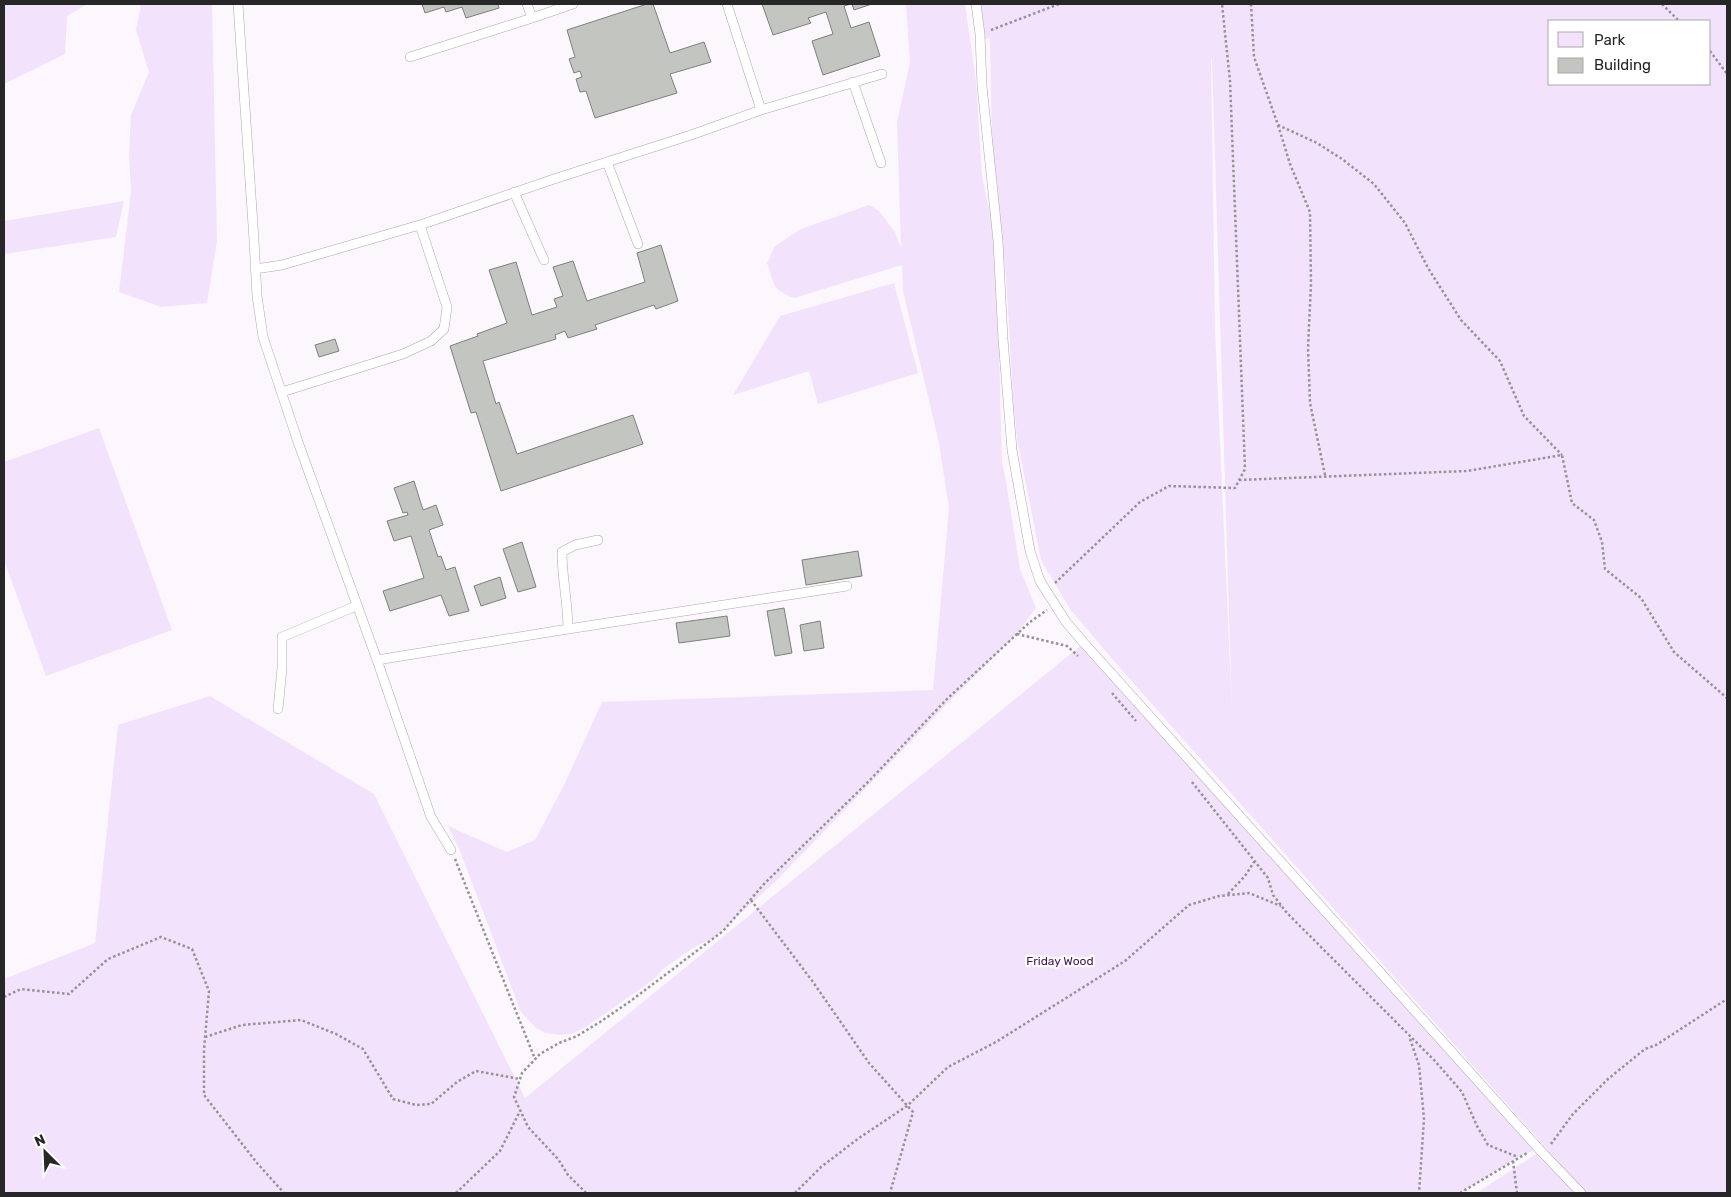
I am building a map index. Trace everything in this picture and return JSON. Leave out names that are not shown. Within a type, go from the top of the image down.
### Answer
[{"type":"lane","points":[[238,4],[257,296],[263,337],[431,817],[452,850]]},
{"type":"lane","points":[[527,4],[532,18]]},
{"type":"lane","points":[[410,57],[574,4]]},
{"type":"lane","points":[[727,4],[761,110]]},
{"type":"lane","points":[[976,4],[980,34],[982,86],[998,241],[1003,339],[1012,450],[1030,551],[1040,580],[1054,605],[1084,643],[1539,1149],[1581,1193]]},
{"type":"lane","points":[[255,269],[282,265],[420,225],[761,110],[882,74]]},
{"type":"lane","points":[[853,82],[881,163]]},
{"type":"lane","points":[[606,162],[638,244]]},
{"type":"lane","points":[[514,192],[544,260]]},
{"type":"lane","points":[[282,392],[403,354],[432,341],[444,329],[447,306],[420,225]]},
{"type":"lane","points":[[568,629],[562,552],[575,545],[598,540]]},
{"type":"lane","points":[[377,660],[847,586]]},
{"type":"lane","points":[[278,709],[282,668],[282,637],[356,606]]},
{"type":"path","points":[[980,34],[1059,4]]},
{"type":"path","points":[[1053,585],[1140,502],[1169,486],[1235,488],[1245,469],[1230,81],[1222,4]]},
{"type":"path","points":[[1251,4],[1254,57],[1290,164],[1310,212],[1311,284],[1308,348],[1310,403],[1325,475]]},
{"type":"path","points":[[1662,4],[1678,20]]},
{"type":"path","points":[[1711,52],[1727,74]]},
{"type":"path","points":[[1278,125],[1317,143],[1342,159],[1374,184],[1405,223],[1428,268],[1461,320],[1500,361],[1524,416],[1562,455],[1572,503],[1594,520],[1602,542],[1605,569],[1641,598],[1674,652],[1727,698]]},
{"type":"path","points":[[1239,480],[1325,475],[1467,471],[1562,455]]},
{"type":"path","points":[[586,1193],[568,1175],[558,1159],[528,1127],[514,1097],[522,1073],[540,1054],[559,1043],[577,1036],[632,1000],[723,931],[764,884],[868,782],[948,699],[1030,622],[1054,605]]},
{"type":"path","points":[[1017,634],[1067,646],[1082,659]]},
{"type":"path","points":[[1108,690],[1140,724]]},
{"type":"path","points":[[1189,778],[1268,878],[1274,895],[1282,906],[1410,1038],[1434,1060],[1462,1092],[1477,1126],[1488,1145],[1518,1157]]},
{"type":"path","points":[[452,850],[535,1059]]},
{"type":"path","points":[[1227,895],[1255,862]]},
{"type":"path","points":[[795,1193],[821,1167],[859,1138],[908,1106],[948,1067],[996,1042],[1125,960],[1189,905],[1219,896],[1249,893],[1282,906]]},
{"type":"path","points":[[751,900],[813,982],[869,1063],[913,1112],[890,1193]]},
{"type":"path","points":[[4,997],[21,990],[69,994],[108,959],[161,937],[192,949],[209,991],[205,1037],[204,1095],[284,1193]]},
{"type":"path","points":[[1460,1193],[1518,1157],[1553,1143],[1573,1114],[1608,1079],[1645,1049],[1656,1045],[1727,998]]},
{"type":"path","points":[[205,1037],[242,1025],[301,1020],[336,1034],[363,1049],[393,1099],[416,1104],[431,1104],[457,1082],[476,1070],[520,1079]]},
{"type":"path","points":[[1410,1038],[1419,1065],[1424,1119],[1419,1193]]},
{"type":"path","points":[[456,1193],[500,1151],[520,1110]]},
{"type":"path","points":[[1513,1161],[1517,1193]]},
{"type":"green space","points":[[4,4],[87,4],[67,16],[65,54],[4,84]]},
{"type":"green space","points":[[141,4],[212,4],[217,241],[207,303],[161,307],[119,292],[131,192],[129,155],[131,115],[149,72],[136,30]]},
{"type":"green space","points":[[906,4],[965,4],[976,81],[982,176],[996,241],[1002,462],[1020,569],[1036,608],[1015,636],[776,881],[715,937],[693,948],[663,969],[653,980],[586,1027],[573,1033],[560,1035],[545,1033],[536,1028],[521,1012],[460,851],[448,826],[507,852],[535,840],[564,785],[602,702],[933,690],[949,508],[939,443],[903,291],[902,265],[794,298],[778,289],[767,263],[775,246],[801,229],[869,205],[879,211],[895,232],[901,248],[897,123],[910,62]]},
{"type":"green space","points":[[980,4],[1727,4],[1727,1193],[1586,1193],[1120,668],[1070,609],[1041,560],[1017,439],[1006,275],[994,180],[990,38],[985,39]],"holes":[[[1212,59],[1232,711],[1215,329]]]},
{"type":"green space","points":[[124,201],[116,237],[4,254],[4,221]]},
{"type":"green space","points":[[894,283],[918,373],[818,404],[809,371],[733,395],[780,316]]},
{"type":"green space","points":[[99,428],[172,630],[46,676],[4,560],[4,462]]},
{"type":"green space","name":"Friday Wood","points":[[1084,643],[1539,1149],[1520,1156],[1460,1193],[4,1193],[4,979],[95,943],[118,725],[210,696],[374,794],[525,1098]]},
{"type":"green space","points":[[1536,1154],[1574,1193],[1477,1193],[1484,1188]]},
{"type":"building","points":[[422,4],[498,4],[499,8],[466,18],[462,7],[446,12],[444,7],[425,13]]},
{"type":"building","points":[[647,4],[653,4],[670,53],[704,42],[711,62],[670,74],[677,93],[595,118],[586,91],[580,92],[576,79],[582,77],[580,71],[574,73],[569,59],[575,57],[567,30]]},
{"type":"building","points":[[762,4],[851,4],[844,6],[851,28],[869,22],[880,56],[823,75],[812,41],[833,34],[826,12],[808,18],[811,23],[773,35]]},
{"type":"building","points":[[852,4],[872,4],[854,10]]},
{"type":"building","points":[[661,245],[678,301],[656,309],[654,305],[595,325],[597,329],[568,338],[565,331],[555,335],[556,339],[483,361],[496,404],[499,402],[517,454],[633,415],[643,444],[501,491],[476,412],[471,413],[450,346],[507,323],[489,270],[516,262],[532,315],[557,307],[554,299],[563,296],[553,267],[573,261],[587,301],[645,282],[637,253]]},
{"type":"building","points":[[335,339],[339,351],[319,357],[315,345]]},
{"type":"building","points":[[414,481],[423,510],[436,505],[443,525],[429,530],[438,557],[441,556],[446,570],[455,567],[469,611],[449,616],[441,595],[390,611],[383,591],[424,578],[411,536],[394,541],[387,521],[408,515],[407,512],[403,513],[394,488]]},
{"type":"building","points":[[522,542],[536,587],[518,592],[503,549]]},
{"type":"building","points":[[858,551],[862,576],[806,585],[802,560]]},
{"type":"building","points":[[500,577],[506,598],[481,606],[474,586]]},
{"type":"building","points":[[784,608],[792,653],[775,656],[767,611]]},
{"type":"building","points":[[727,616],[730,636],[679,643],[676,623]]},
{"type":"building","points":[[820,621],[824,648],[804,651],[800,625]]}]
